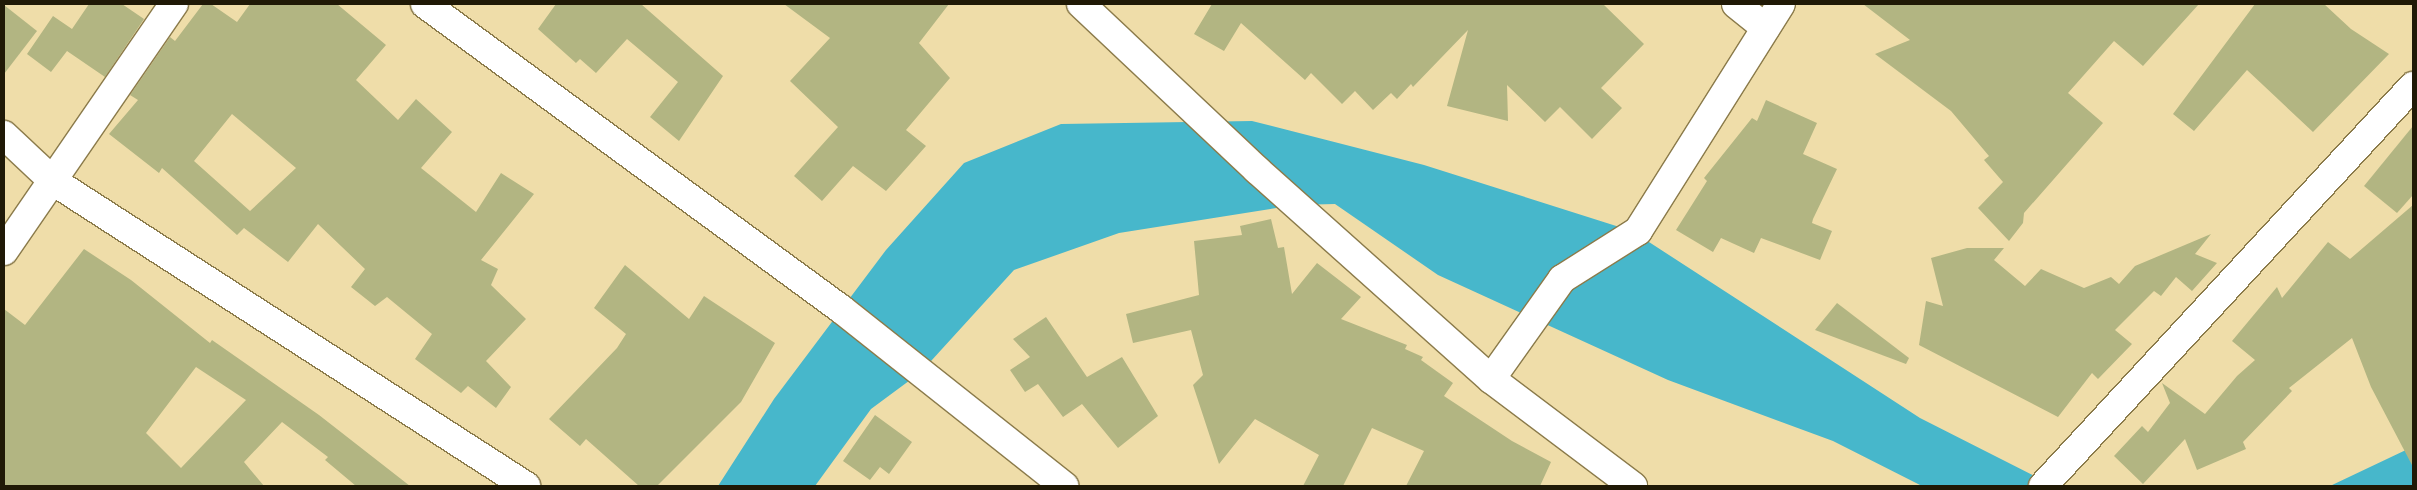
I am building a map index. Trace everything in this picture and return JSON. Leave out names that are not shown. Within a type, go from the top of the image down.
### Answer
[{"type":"street","points":[[4,251],[174,4]]},
{"type":"street","points":[[425,4],[842,309],[1064,486]]},
{"type":"street","points":[[1081,4],[1256,170],[1491,379],[1633,486]]},
{"type":"street","points":[[1736,4],[1766,28]]},
{"type":"street","points":[[1491,379],[1562,279],[1638,231],[1782,4]]},
{"type":"street","points":[[2043,486],[2413,86]]},
{"type":"street","points":[[4,135],[53,181],[526,486]]},
{"type":"water","points":[[1252,121],[1424,165],[1632,231],[1920,418],[2054,486],[1922,486],[1833,441],[1668,380],[1438,275],[1335,204],[1295,205],[1119,233],[1014,270],[921,372],[871,409],[815,486],[718,486],[774,399],[886,250],[964,163],[1061,124]]},
{"type":"water","points":[[2413,446],[2413,486],[2330,486],[2408,449]]},
{"type":"building","points":[[89,4],[122,4],[144,19],[105,77],[67,51],[51,72],[27,54],[53,16],[72,29]]},
{"type":"building","points":[[203,4],[211,4],[237,22],[250,4],[337,4],[386,45],[356,80],[398,120],[416,99],[452,132],[421,168],[476,212],[501,173],[534,194],[481,260],[498,269],[491,285],[526,319],[486,361],[511,387],[496,408],[468,386],[461,393],[415,359],[432,334],[387,297],[375,306],[351,287],[365,269],[318,224],[288,262],[244,228],[237,235],[162,168],[159,173],[109,134],[138,100],[130,95],[170,37],[175,41]],"holes":[[[232,114],[296,168],[250,211],[194,161]]]},
{"type":"building","points":[[556,4],[641,4],[723,76],[679,141],[650,117],[678,82],[627,39],[596,73],[580,59],[576,63],[538,29]]},
{"type":"building","points":[[784,4],[949,4],[919,43],[950,78],[906,130],[926,146],[886,191],[853,166],[822,201],[794,176],[838,127],[790,81],[830,38]]},
{"type":"building","points":[[1212,4],[1603,4],[1644,44],[1601,88],[1622,108],[1592,139],[1560,107],[1545,122],[1507,85],[1508,121],[1447,106],[1468,30],[1413,87],[1411,84],[1397,99],[1391,93],[1373,110],[1355,91],[1342,104],[1311,73],[1305,80],[1241,23],[1224,51],[1194,34]]},
{"type":"building","points":[[1863,4],[2199,4],[2143,66],[2114,41],[2068,93],[2103,123],[2024,213],[2023,223],[2009,241],[1978,208],[2003,182],[1984,160],[1989,156],[1951,111],[1875,54],[1910,40]]},
{"type":"building","points":[[2255,4],[2324,4],[2351,29],[2389,54],[2313,132],[2247,70],[2194,131],[2173,114]]},
{"type":"building","points":[[4,5],[37,31],[4,74]]},
{"type":"building","points":[[1766,100],[1817,123],[1803,154],[1837,169],[1812,223],[1832,231],[1820,260],[1761,238],[1754,253],[1721,238],[1713,252],[1676,230],[1707,181],[1704,178],[1752,118],[1757,121]]},
{"type":"building","points":[[2413,126],[2413,195],[2397,213],[2364,186]]},
{"type":"building","points":[[2413,205],[2413,467],[2371,387],[2352,338],[2289,388],[2292,391],[2243,442],[2246,449],[2197,470],[2185,439],[2143,484],[2114,456],[2142,426],[2148,432],[2170,403],[2162,383],[2205,414],[2237,376],[2255,360],[2232,341],[2277,287],[2282,298],[2328,242],[2350,259]]},
{"type":"building","points":[[1271,219],[1278,248],[1284,247],[1292,294],[1317,263],[1361,297],[1341,319],[1407,345],[1405,349],[1423,357],[1421,360],[1453,383],[1444,396],[1512,441],[1551,462],[1540,486],[1406,486],[1424,451],[1372,428],[1343,486],[1303,486],[1319,455],[1255,419],[1219,464],[1193,385],[1203,375],[1191,330],[1133,343],[1126,314],[1199,295],[1194,241],[1242,235],[1240,226]]},
{"type":"building","points":[[2211,234],[2195,254],[2217,263],[2192,291],[2176,277],[2161,296],[2154,291],[2115,330],[2132,344],[2098,379],[2092,373],[2058,417],[1919,345],[1926,301],[1943,306],[1931,258],[1967,248],[2004,248],[1994,260],[2025,286],[2041,269],[2084,288],[2111,277],[2119,284],[2135,266]]},
{"type":"building","points":[[84,249],[131,280],[210,343],[212,340],[319,415],[410,486],[356,486],[325,460],[328,457],[282,422],[244,462],[264,486],[4,486],[4,309],[25,325]],"holes":[[[196,367],[246,400],[181,468],[146,433]]]},
{"type":"building","points":[[625,265],[689,319],[704,296],[775,343],[741,402],[657,486],[639,486],[586,439],[580,446],[549,419],[617,348],[626,334],[594,308]]},
{"type":"building","points":[[1837,303],[1909,358],[1906,364],[1815,330]]},
{"type":"building","points":[[1046,317],[1087,377],[1122,357],[1158,416],[1118,448],[1082,404],[1063,417],[1038,384],[1025,392],[1010,370],[1030,357],[1013,339]]},
{"type":"building","points":[[875,415],[912,442],[889,474],[880,467],[870,480],[843,461]]}]
